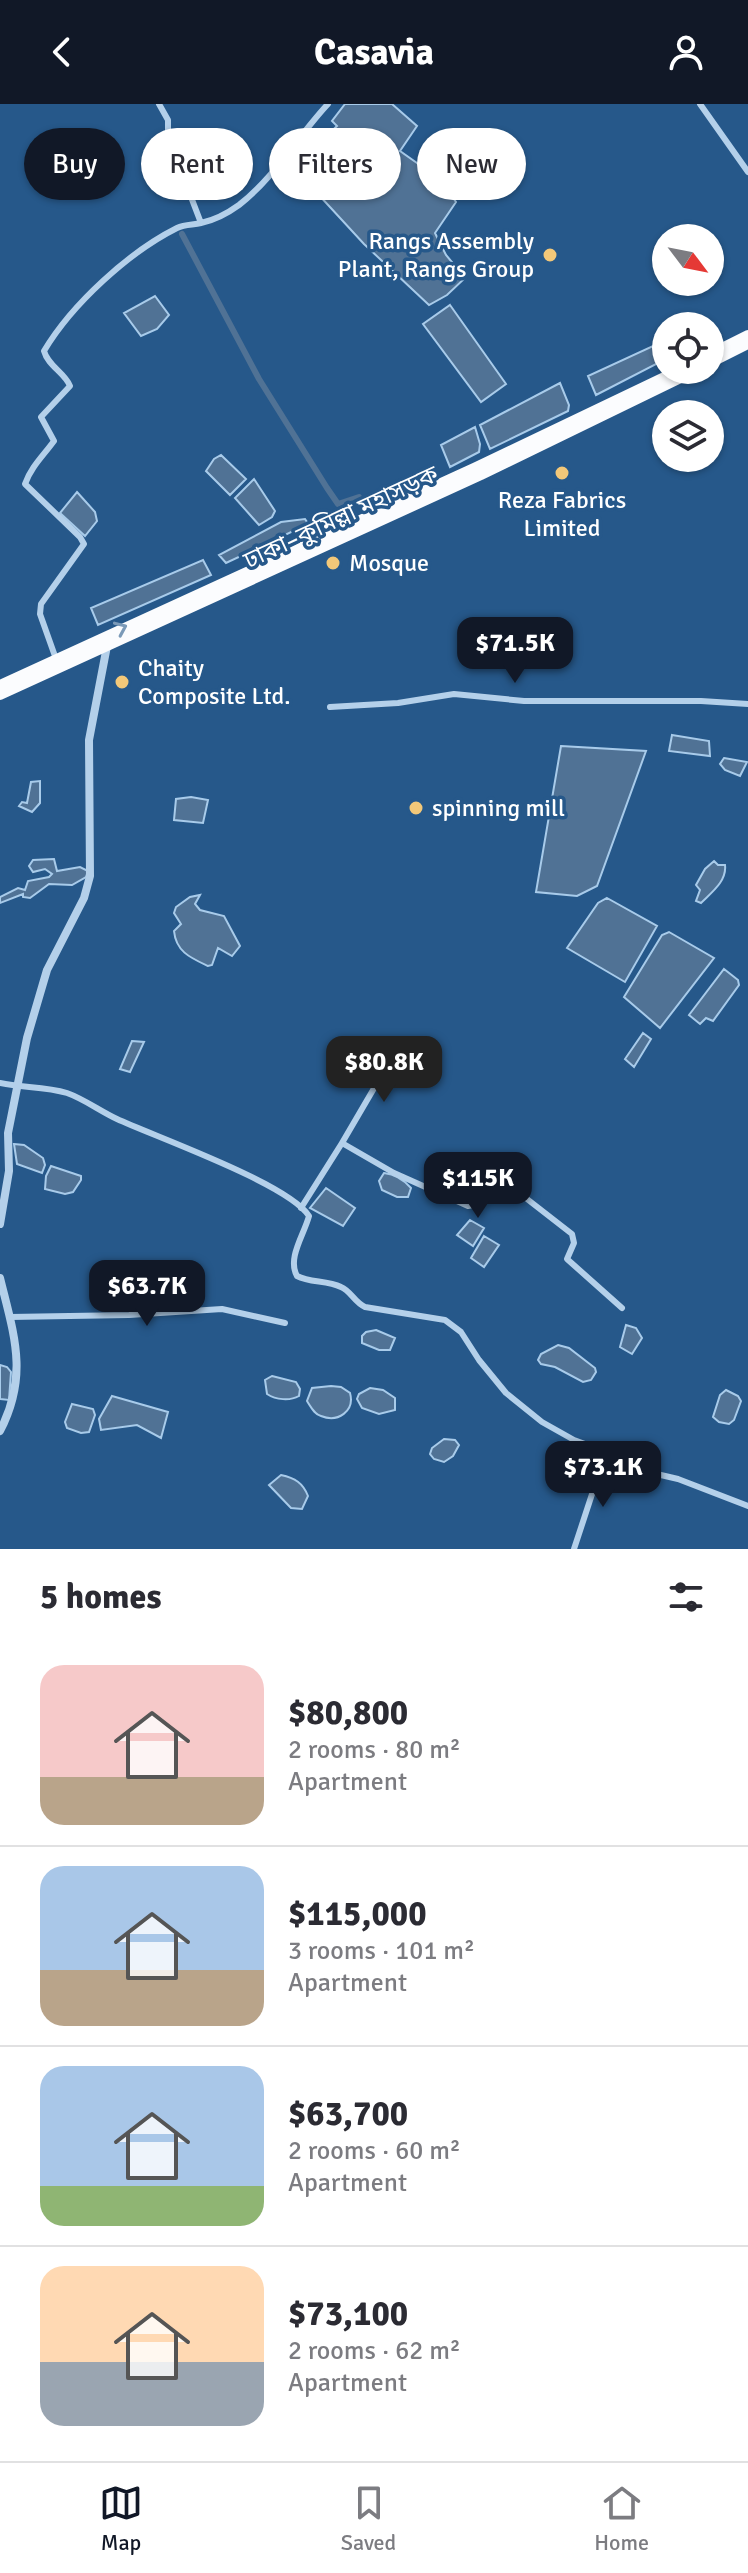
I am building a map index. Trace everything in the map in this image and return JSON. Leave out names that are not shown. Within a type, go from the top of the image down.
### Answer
[{"type":"highway","points":[[724,347],[748,335]]},
{"type":"highway","points":[[724,356],[748,344]]},
{"type":"highway","name":"ঢাকা–কুমিল্লা মহাসড়ক","points":[[0,685],[652,383]]},
{"type":"highway","name":"ঢাকা–কুমিল্লা মহাসড়ক","points":[[0,695],[481,475],[668,384]]},
{"type":"street","points":[[159,104],[168,120],[171,145],[201,223]]},
{"type":"street","points":[[56,659],[40,614],[41,604],[84,544],[25,484],[36,460],[54,441],[41,417],[70,386],[45,357],[44,351],[84,299],[150,242],[181,225],[201,223],[221,216],[241,203],[328,104]]},
{"type":"street","points":[[700,104],[748,172]]},
{"type":"street","points":[[0,1224],[9,1171],[8,1133],[47,970],[84,898],[90,876],[89,740],[107,646]]},
{"type":"street","points":[[330,707],[398,703],[454,694],[524,701],[748,704]]},
{"type":"street","points":[[301,1208],[397,1049]]},
{"type":"street","points":[[0,1083],[71,1094],[120,1120],[263,1184],[309,1216],[293,1257],[293,1270],[297,1276],[338,1285],[365,1307],[445,1320],[461,1332],[479,1360],[521,1406],[542,1422],[614,1459],[748,1506]]},
{"type":"street","points":[[342,1143],[394,1173],[468,1206],[478,1204],[490,1190],[505,1197],[518,1192],[527,1196],[572,1234],[575,1240],[567,1256],[569,1262],[622,1308]]},
{"type":"street","points":[[0,1278],[16,1339],[17,1383],[0,1431]]},
{"type":"street","points":[[10,1317],[129,1315],[222,1309],[285,1323]]},
{"type":"street","points":[[574,1549],[596,1482],[614,1459]]},
{"type":"water","points":[[345,104],[392,104],[417,126],[401,150],[401,128],[335,128],[337,126],[332,121]]},
{"type":"water","points":[[401,152],[417,163],[417,200],[456,202],[435,233],[446,255],[465,278],[447,295],[429,305],[364,244],[323,200],[401,200]]},
{"type":"water","points":[[155,296],[169,315],[157,329],[141,336],[124,313]]},
{"type":"water","points":[[450,305],[506,384],[481,402],[423,324]]},
{"type":"water","points":[[652,346],[652,366],[596,395],[588,376]]},
{"type":"water","points":[[560,383],[569,405],[568,411],[490,449],[480,425]]},
{"type":"water","points":[[475,427],[479,452],[450,467],[441,445]]},
{"type":"water","points":[[221,455],[246,479],[230,495],[206,471]]},
{"type":"water","points":[[254,479],[275,511],[272,517],[259,525],[235,498]]},
{"type":"water","points":[[77,492],[95,512],[97,521],[85,536],[60,513]]},
{"type":"water","points":[[305,519],[307,522],[304,526],[226,563],[219,555],[281,522]]},
{"type":"water","points":[[203,560],[211,575],[98,625],[91,608]]},
{"type":"water","points":[[672,735],[709,741],[710,756],[669,751]]},
{"type":"water","points":[[561,746],[646,751],[597,886],[577,896],[536,892]]},
{"type":"water","points":[[724,758],[747,762],[740,776],[725,770],[720,764]]},
{"type":"water","points":[[40,781],[40,803],[32,812],[19,806],[22,802],[27,803],[31,782]]},
{"type":"water","points":[[191,797],[208,800],[203,823],[174,820],[176,799]]},
{"type":"water","points":[[54,859],[57,871],[80,867],[88,871],[86,877],[72,885],[49,884],[30,898],[23,897],[23,894],[0,903],[0,897],[18,888],[25,890],[28,881],[52,874],[45,869],[33,872],[29,866],[33,860]]},
{"type":"water","points":[[714,861],[725,865],[724,876],[701,903],[696,901],[700,890],[696,885]]},
{"type":"water","points":[[200,895],[195,904],[200,910],[224,916],[240,946],[232,956],[218,948],[212,965],[208,966],[181,949],[174,931],[181,924],[174,913],[176,907],[190,897]]},
{"type":"water","points":[[607,898],[657,926],[625,982],[567,948],[598,903]]},
{"type":"water","points":[[669,932],[714,958],[660,1028],[624,997],[662,935]]},
{"type":"water","points":[[724,969],[738,980],[739,985],[713,1021],[706,1018],[700,1024],[689,1015]]},
{"type":"water","points":[[643,1033],[651,1039],[634,1067],[625,1059]]},
{"type":"water","points":[[132,1041],[144,1042],[130,1072],[120,1069]]},
{"type":"water","points":[[14,1144],[24,1145],[43,1158],[45,1165],[42,1173],[17,1164]]},
{"type":"water","points":[[51,1166],[81,1176],[73,1192],[65,1194],[45,1189]]},
{"type":"water","points":[[384,1173],[395,1176],[411,1188],[408,1197],[397,1197],[382,1190],[379,1181]]},
{"type":"water","points":[[326,1188],[355,1208],[343,1226],[310,1208]]},
{"type":"water","points":[[470,1220],[484,1228],[473,1246],[457,1235]]},
{"type":"water","points":[[484,1236],[499,1245],[484,1267],[471,1258]]},
{"type":"water","points":[[626,1325],[636,1328],[642,1338],[632,1354],[620,1347]]},
{"type":"water","points":[[376,1330],[395,1338],[390,1350],[379,1350],[362,1343],[366,1332]]},
{"type":"water","points":[[558,1345],[569,1348],[595,1368],[591,1380],[583,1382],[555,1367],[541,1364],[538,1360],[541,1354]]},
{"type":"water","points":[[0,1365],[11,1372],[9,1400],[0,1399]]},
{"type":"water","points":[[272,1376],[296,1382],[300,1389],[299,1396],[283,1399],[267,1394],[265,1380]]},
{"type":"water","points":[[341,1387],[350,1393],[351,1399],[344,1414],[327,1418],[313,1410],[307,1401],[312,1388]]},
{"type":"water","points":[[370,1388],[383,1390],[395,1398],[395,1410],[379,1414],[362,1408],[357,1399],[359,1394]]},
{"type":"water","points":[[726,1390],[741,1401],[734,1420],[729,1424],[713,1417],[720,1395]]},
{"type":"water","points":[[112,1396],[168,1412],[161,1438],[137,1425],[101,1430],[99,1419]]},
{"type":"water","points":[[72,1404],[93,1409],[95,1415],[89,1432],[81,1433],[67,1428],[65,1422]]},
{"type":"water","points":[[444,1439],[455,1440],[459,1445],[453,1456],[444,1462],[430,1454],[432,1448]]},
{"type":"water","points":[[281,1475],[304,1488],[308,1496],[302,1509],[291,1508],[269,1485]]},
{"type":"waterway","points":[[182,234],[259,379],[327,488],[338,504],[359,497]]},
{"type":"place","name":"Rangs Assembly Plant, Rangs Group","points":[[550,255]]},
{"type":"place","name":"Reza Fabrics Limited","points":[[562,473]]},
{"type":"place","name":"Mosque","points":[[333,563]]},
{"type":"place","name":"Chaity Composite Ltd.","points":[[122,682]]},
{"type":"place","name":"spinning mill","points":[[416,808]]}]
